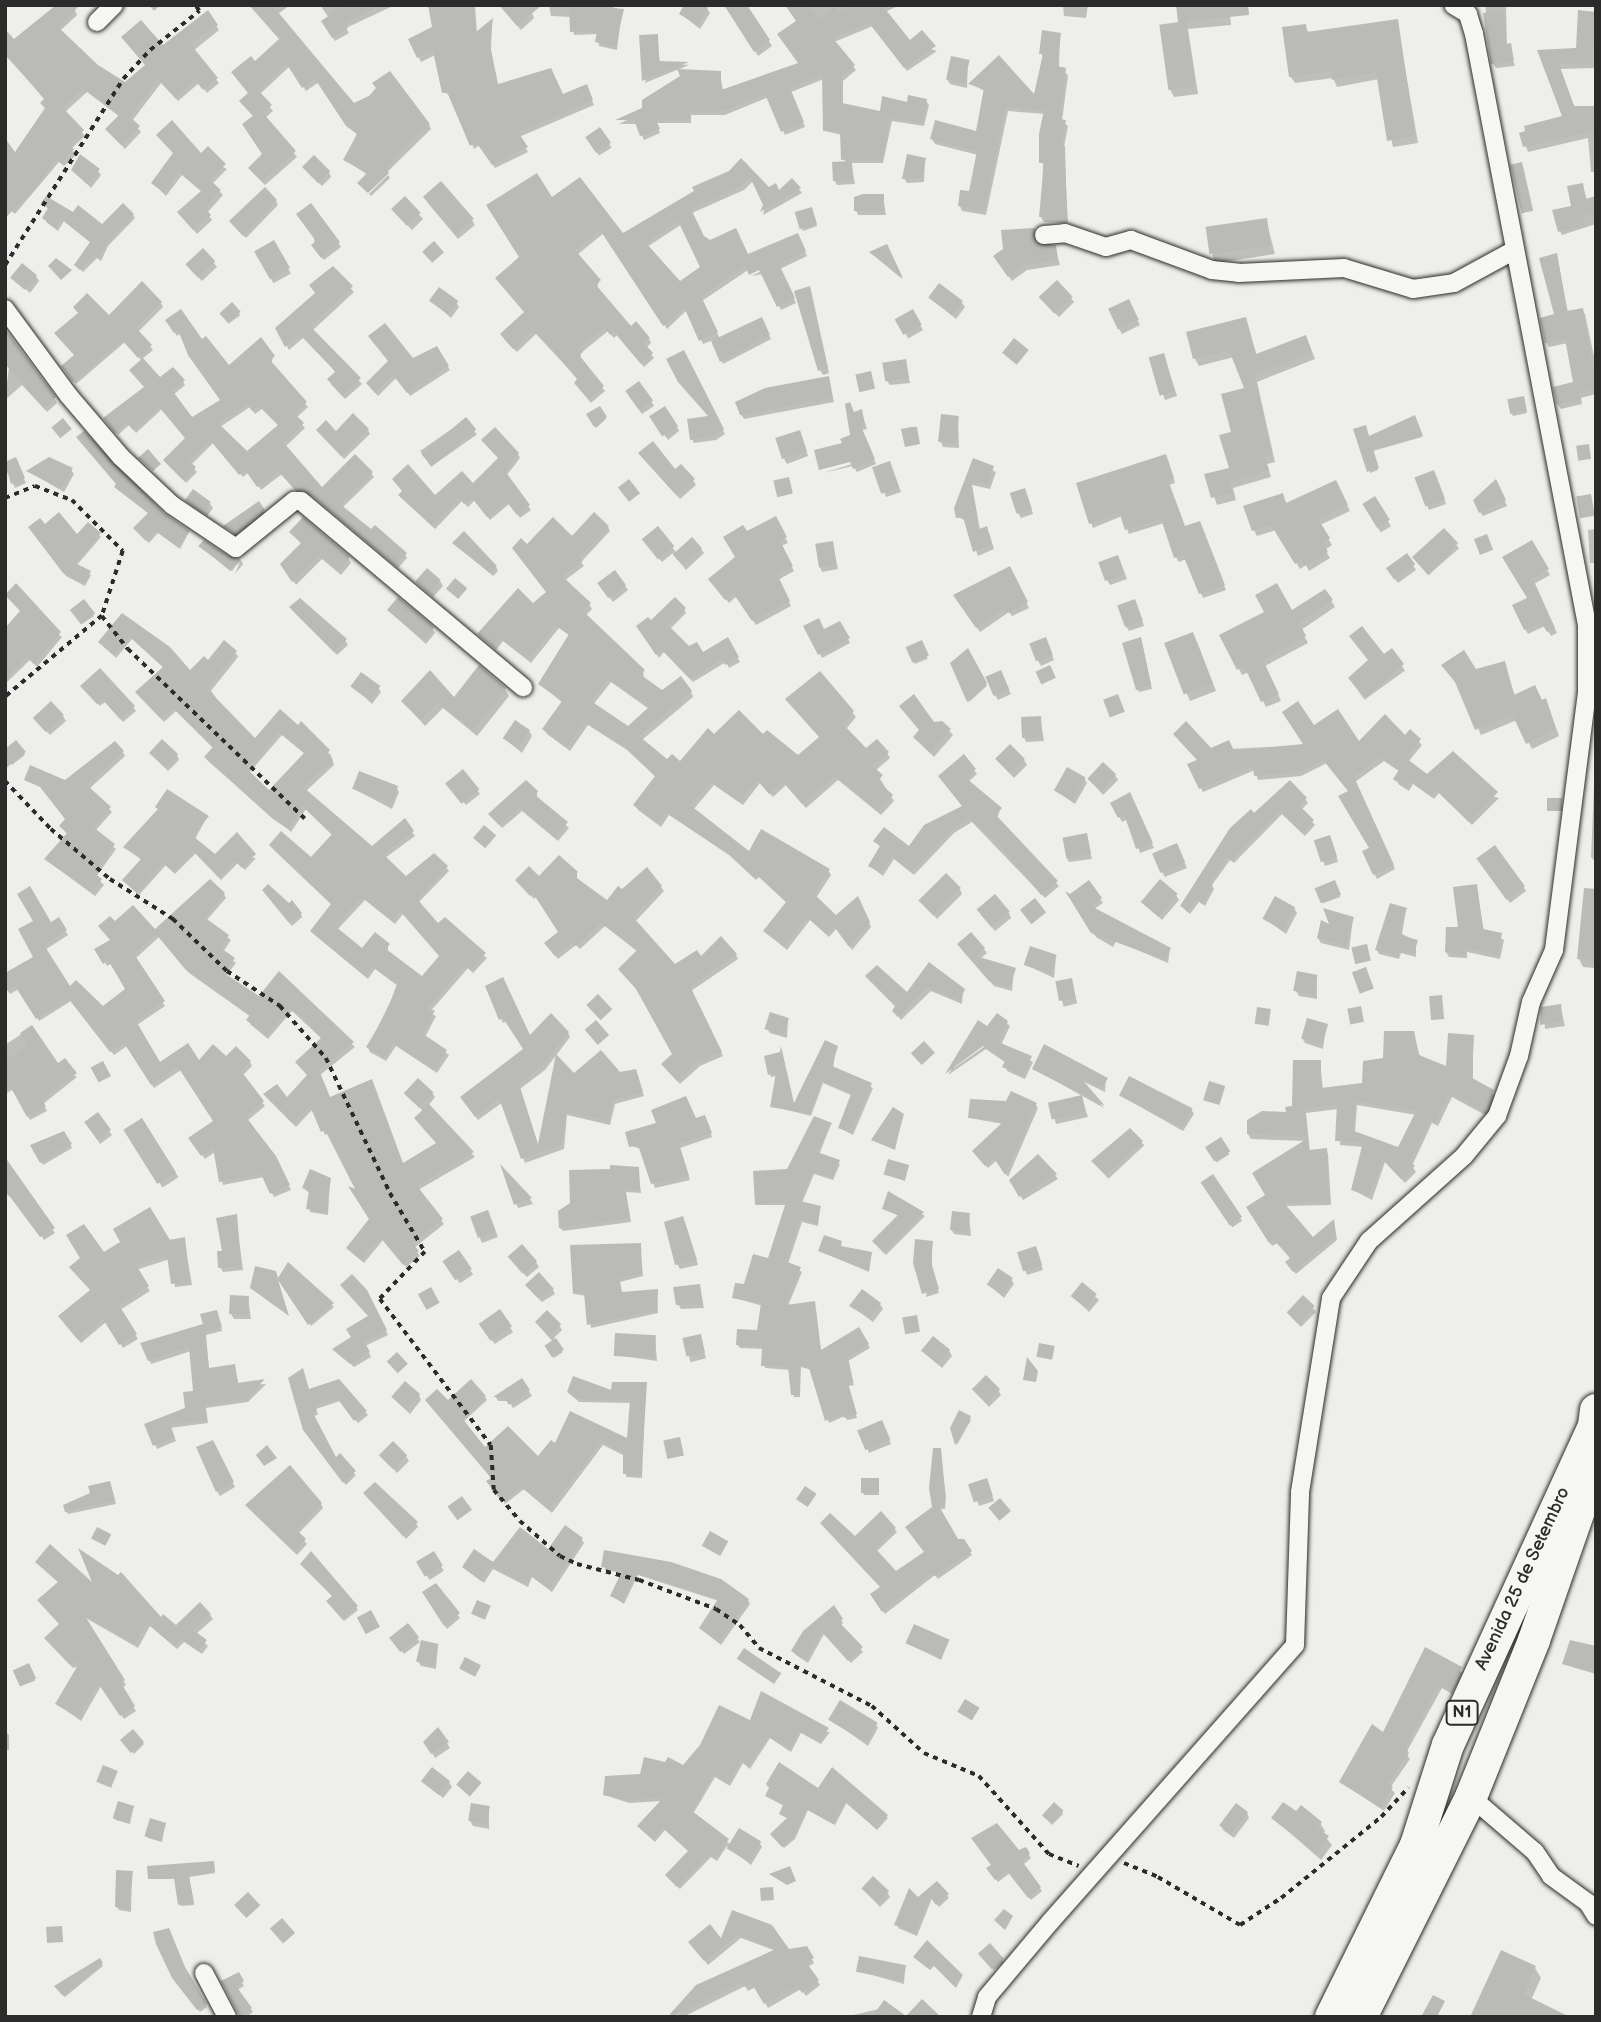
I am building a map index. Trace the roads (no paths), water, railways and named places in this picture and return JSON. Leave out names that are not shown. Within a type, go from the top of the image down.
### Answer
[{"type":"highway","name":"Avenida 25 de Setembro","points":[[1331,2017],[1416,1845],[1448,1745],[1594,1426],[1596,1410]]},
{"type":"highway","name":"Avenida 25 de Setembro","points":[[1361,2017],[1471,1797],[1534,1640],[1596,1462]]},
{"type":"street","points":[[97,22],[114,5]]},
{"type":"street","points":[[982,2017],[987,1997],[1043,1930],[1295,1645],[1300,1492],[1331,1298],[1369,1241],[1445,1175],[1497,1116],[1519,1056],[1531,1002],[1554,950],[1586,705],[1587,625],[1513,251],[1474,34],[1468,14],[1453,5]]},
{"type":"street","points":[[1044,235],[1065,233],[1107,247],[1132,240],[1212,270],[1239,273],[1276,268],[1345,268],[1413,289],[1454,283],[1513,251]]},
{"type":"street","points":[[5,309],[69,396],[121,457],[172,505],[236,548],[294,501],[301,501],[523,687]]},
{"type":"street","points":[[1471,1797],[1535,1852],[1551,1876],[1588,1903],[1596,1916]]},
{"type":"street","points":[[204,1973],[227,2017]]}]
